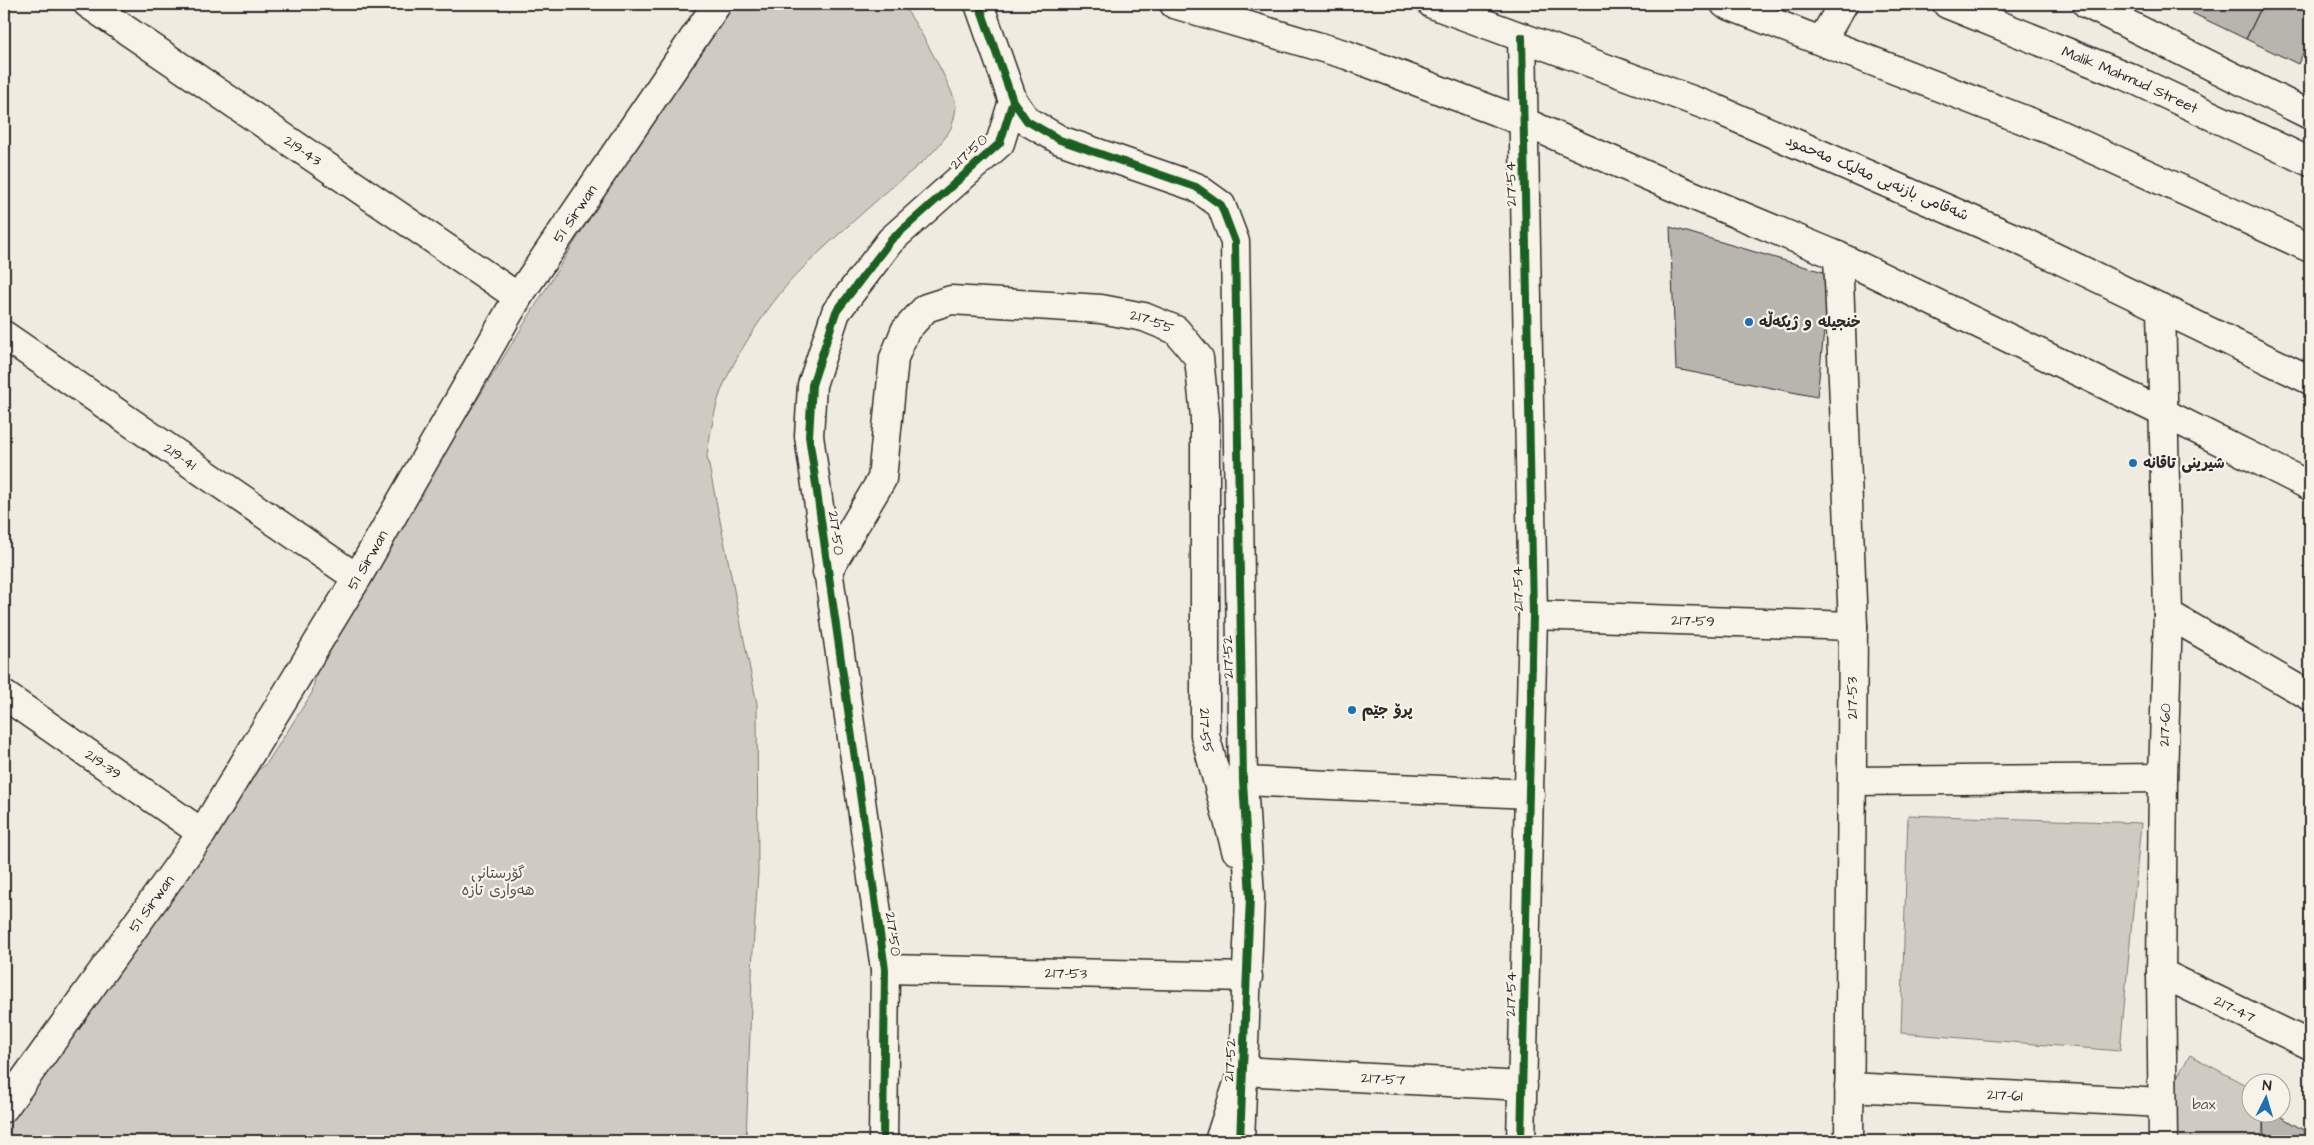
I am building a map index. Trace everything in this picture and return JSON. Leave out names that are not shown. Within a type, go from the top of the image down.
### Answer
[{"type":"main road","name":"219-43","points":[[88,4],[518,297]]},
{"type":"main road","name":"51 Sirwan","points":[[4,1108],[202,834],[356,578],[518,297],[717,4]]},
{"type":"main road","points":[[979,4],[1013,101]]},
{"type":"main road","points":[[1174,4],[1347,56],[1524,122],[1687,194],[1838,256],[2164,413],[2310,486]]},
{"type":"main road","name":"شەقامی بازنەیی مەلیک مەحمود","points":[[1432,4],[1716,109],[2021,241],[2310,380]]},
{"type":"main road","points":[[1724,4],[1822,40],[2050,130],[2310,248]]},
{"type":"main road","points":[[1822,40],[1843,4]]},
{"type":"main road","name":"Malik Mahmud Street","points":[[1947,4],[2130,78],[2310,162]]},
{"type":"main road","points":[[2087,4],[2310,115]]},
{"type":"main road","name":"217-54","points":[[1521,1141],[1533,615],[1522,37]]},
{"type":"main road","name":"217-52","points":[[1013,101],[1027,121],[1060,140],[1196,187],[1222,205],[1235,242],[1243,780],[1250,897],[1240,1141]]},
{"type":"main road","name":"217-50","points":[[882,1141],[885,969],[809,436],[812,385],[836,312],[891,240],[1000,143],[1013,101]]},
{"type":"main road","name":"217-53","points":[[1838,256],[1853,626],[1849,1141]]},
{"type":"main road","name":"217-55","points":[[827,572],[882,479],[894,358],[905,331],[926,308],[951,300],[1101,309],[1144,316],[1176,330],[1200,358],[1205,417],[1206,735],[1218,789],[1250,897]]},
{"type":"main road","name":"217-60","points":[[2161,308],[2168,614],[2163,778],[2161,973],[2163,1141]]},
{"type":"main road","name":"219-41","points":[[4,335],[356,578]]},
{"type":"main road","points":[[2168,614],[2310,696]]},
{"type":"main road","name":"217-59","points":[[1533,615],[1853,626]]},
{"type":"main road","name":"219-39","points":[[4,695],[202,834]]},
{"type":"main road","points":[[1852,781],[2163,778]]},
{"type":"main road","points":[[1243,780],[1530,794]]},
{"type":"main road","name":"217-53","points":[[885,969],[1248,977]]},
{"type":"main road","name":"217-47","points":[[2161,973],[2310,1044]]},
{"type":"main road","points":[[1219,1141],[1242,1071]]},
{"type":"main road","name":"217-57","points":[[1242,1071],[1523,1086]]},
{"type":"main road","name":"217-61","points":[[1849,1087],[2162,1103]]},
{"type":"green space","name":"گۆڕستانی هەواری تازە","points":[[722,4],[901,4],[914,21],[932,53],[949,86],[956,106],[951,128],[929,156],[823,249],[792,279],[767,310],[733,365],[719,397],[713,419],[707,456],[757,704],[758,873],[753,949],[746,1141],[4,1141],[4,1099],[244,781],[267,763],[312,693],[320,654]]},
{"type":"green space","points":[[1908,815],[2141,823],[2120,1051],[1901,1033]]},
{"type":"green space","name":"bax","points":[[2190,1055],[2242,1083],[2242,1122],[2263,1122],[2262,1141],[2162,1141],[2162,1103]]},
{"type":"building","points":[[2197,4],[2263,4],[2246,39],[2192,13]]},
{"type":"building","points":[[2263,4],[2310,4],[2310,38],[2298,64],[2246,39]]},
{"type":"building","name":"خنجیلە و ژیکەڵە","points":[[1670,227],[1830,274],[1817,397],[1676,369]]},
{"type":"building","points":[[2263,1122],[2290,1122],[2310,1134],[2310,1141],[2264,1141]]},
{"type":"cycle path","points":[[883,1141],[885,969],[809,436],[812,385],[836,312],[891,240],[1000,143],[1013,101],[979,4]]},
{"type":"cycle path","points":[[1521,1141],[1533,615],[1522,37]]},
{"type":"cycle path","points":[[1013,101],[1027,121],[1060,140],[1196,187],[1221,205],[1235,242],[1243,781],[1250,897],[1240,1141]]},
{"type":"place","name":"خنجیلە و ژیکەڵە","points":[[1749,322]]},
{"type":"place","name":"شیرینی تاقانه","points":[[2133,463]]},
{"type":"place","name":"پرۆ جێم","points":[[1352,710]]}]
